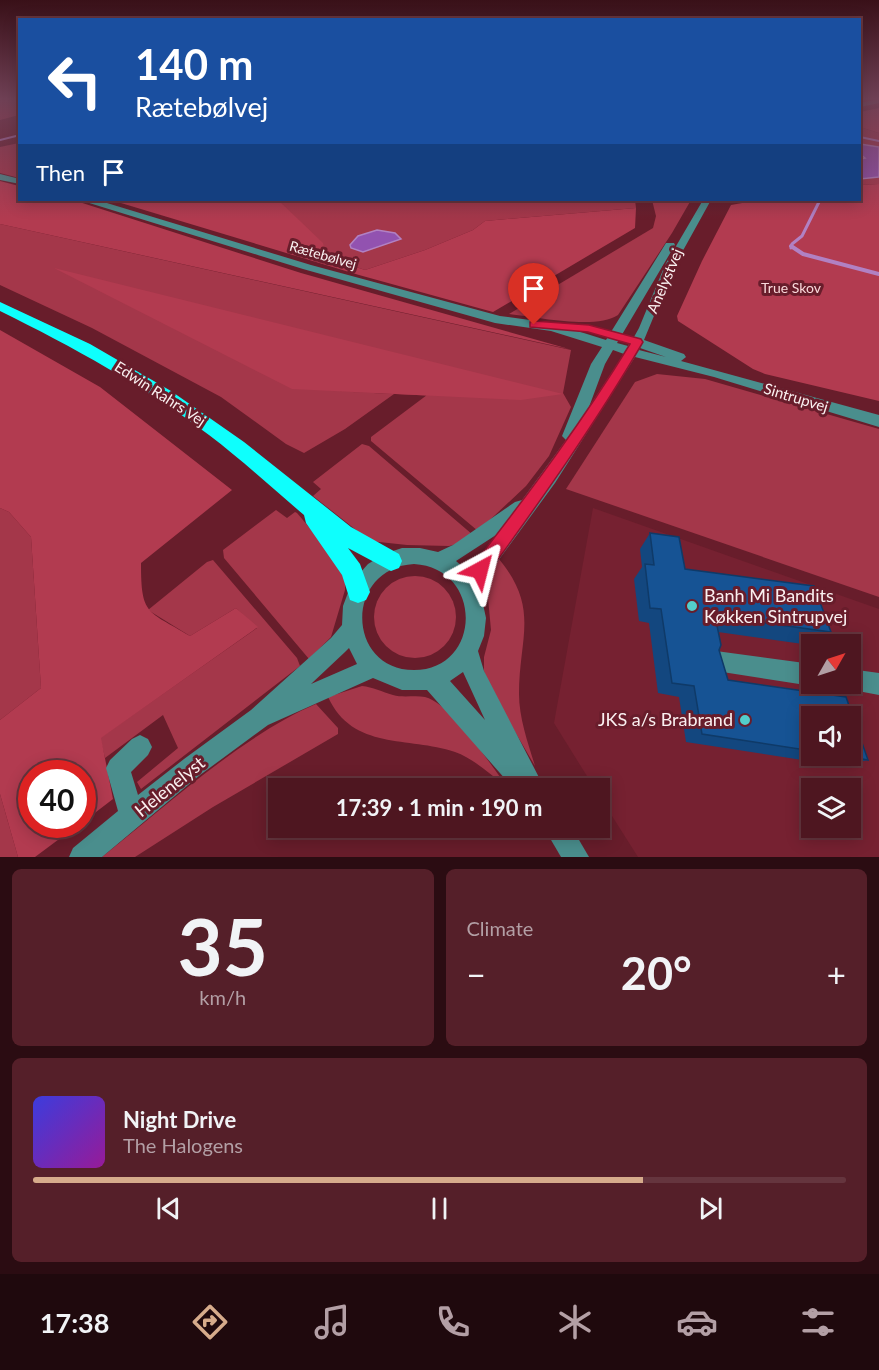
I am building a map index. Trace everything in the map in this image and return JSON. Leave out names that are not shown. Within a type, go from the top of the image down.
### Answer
[{"type":"highway","name":"Edwin Rahrs Vej","points":[[0,306],[82,346],[168,398],[260,465],[305,505]]},
{"type":"highway","points":[[305,505],[391,561]]},
{"type":"highway","points":[[305,505],[352,572],[358,592]]},
{"type":"street","points":[[0,177],[18,182]]},
{"type":"street","name":"Rætebølvej","points":[[91,201],[307,267],[490,318],[552,327],[612,340]]},
{"type":"street","name":"Anelystvej","points":[[564,453],[589,383],[612,340],[695,201]]},
{"type":"street","name":"Anelystvej","points":[[470,589],[480,570],[549,478],[603,399],[645,328],[670,264],[706,201]]},
{"type":"street","name":"Sintrupvej","points":[[612,340],[715,373],[879,420]]},
{"type":"street","name":"Anelystvej","points":[[438,560],[459,551],[533,498]]},
{"type":"street","points":[[415,556],[438,560],[457,571],[470,589],[476,619],[472,640],[457,662],[444,672],[430,678],[406,680],[394,678],[374,668],[359,650],[352,629],[352,610],[358,592],[372,574],[391,561],[415,556]]},
{"type":"street","name":"Helenelyst","points":[[82,857],[192,767],[259,718],[338,645],[352,629]]},
{"type":"street","points":[[467,650],[474,675],[526,778]]},
{"type":"street","points":[[716,661],[801,673]]},
{"type":"street","name":"Helenelyst","points":[[259,718],[374,668]]},
{"type":"street","points":[[430,678],[445,691],[522,778]]},
{"type":"street","points":[[861,682],[879,684]]},
{"type":"street","points":[[132,816],[118,768],[140,747]]},
{"type":"street","points":[[564,838],[576,857]]},
{"type":"shaded area","points":[[861,139],[879,139],[879,184],[861,185]]},
{"type":"shaded area","points":[[18,143],[18,178],[0,173],[0,147]]},
{"type":"shaded area","points":[[861,144],[879,147],[879,177],[861,179],[861,159],[865,158],[861,155]]},
{"type":"shaded area","points":[[279,201],[635,201],[636,208],[485,221],[473,230],[425,250],[365,270],[326,257]]},
{"type":"shaded area","points":[[652,201],[690,201],[618,315],[596,322],[581,322],[509,314],[653,228],[656,216]]},
{"type":"shaded area","points":[[0,224],[571,350],[563,393],[571,407],[549,456],[526,486],[478,531],[371,441],[371,437],[426,395],[291,389],[394,394],[345,429],[304,453],[286,444],[221,397],[92,328],[0,285]]},
{"type":"shaded area","points":[[377,230],[395,233],[401,239],[363,252],[351,248],[350,245],[358,236]]},
{"type":"shaded area","points":[[657,374],[705,379],[879,429],[879,597],[566,489],[635,382]]},
{"type":"shaded area","points":[[362,444],[369,446],[473,535],[461,543],[449,546],[370,541],[313,496],[321,489],[313,482]]},
{"type":"shaded area","points":[[0,508],[9,512],[31,537],[41,688],[0,720]]},
{"type":"shaded area","points":[[593,508],[879,609],[879,857],[638,857],[610,813],[610,778],[588,778],[554,723]]},
{"type":"shaded area","points":[[276,510],[287,518],[297,513],[330,552],[345,580],[345,590],[331,637],[309,659],[224,558],[223,550]]},
{"type":"shaded area","points":[[499,559],[512,577],[523,609],[519,703],[524,730],[535,766],[489,687],[484,671],[484,657],[491,630],[488,598],[495,565]]},
{"type":"shaded area","points":[[213,560],[297,658],[300,666],[141,789],[137,782],[178,748],[163,715],[105,758],[100,738],[257,628],[236,608],[190,636],[148,610],[207,562]]},
{"type":"shaded area","points":[[415,576],[431,579],[444,588],[453,601],[456,617],[453,633],[444,646],[431,655],[415,658],[399,655],[386,646],[377,633],[374,617],[377,601],[386,588],[399,579]]},
{"type":"shaded area","points":[[362,686],[397,696],[425,697],[436,702],[459,723],[501,778],[495,778],[476,763],[455,752],[367,734],[352,726],[339,714],[328,697]]},
{"type":"shaded area","points":[[316,704],[338,728],[338,734],[213,807],[135,857],[102,857],[205,773],[288,717]]},
{"type":"shaded area","points":[[0,794],[18,857],[0,857]]},
{"type":"green space","points":[[0,181],[18,186],[18,201],[76,201],[301,273],[569,349],[0,224]]},
{"type":"green space","name":"True Skov","points":[[879,184],[879,401],[765,374],[753,369],[678,321],[677,316],[702,261],[731,205],[753,201],[861,201],[861,185]]},
{"type":"green space","points":[[114,201],[279,201],[323,243],[326,257],[365,270],[425,250],[473,230],[485,221],[636,208],[635,228],[493,312],[359,275]]},
{"type":"green space","points":[[54,268],[563,394],[521,400],[292,389]]},
{"type":"green space","points":[[0,330],[100,387],[232,490],[141,563],[143,593],[149,610],[190,636],[236,608],[258,627],[101,738],[113,799],[96,812],[96,760],[18,760],[18,838],[61,838],[35,857],[18,857],[0,794],[0,720],[41,688],[31,537],[9,512],[0,508]]},
{"type":"building","points":[[650,533],[679,537],[685,569],[814,586],[831,632],[715,616],[721,645],[719,650],[728,680],[801,691],[801,694],[846,697],[849,706],[801,706],[801,749],[702,734],[694,686],[672,683],[661,609],[650,608],[645,564],[654,565]]},
{"type":"building","points":[[861,740],[868,760],[861,759]]},
{"type":"waterway","points":[[0,140],[4,139]]},
{"type":"waterway","points":[[869,139],[879,141]]},
{"type":"waterway","points":[[791,246],[802,236],[820,201]]},
{"type":"waterway","points":[[791,246],[803,254],[879,274]]},
{"type":"place","name":"Banh Mi Bandits Køkken Sintrupvej","points":[[692,606]]},
{"type":"place","name":"JKS a/s Brabrand","points":[[745,720]]},
{"type":"route","points":[[480,570],[549,478],[603,399],[637,342],[589,328],[534,325]]}]
